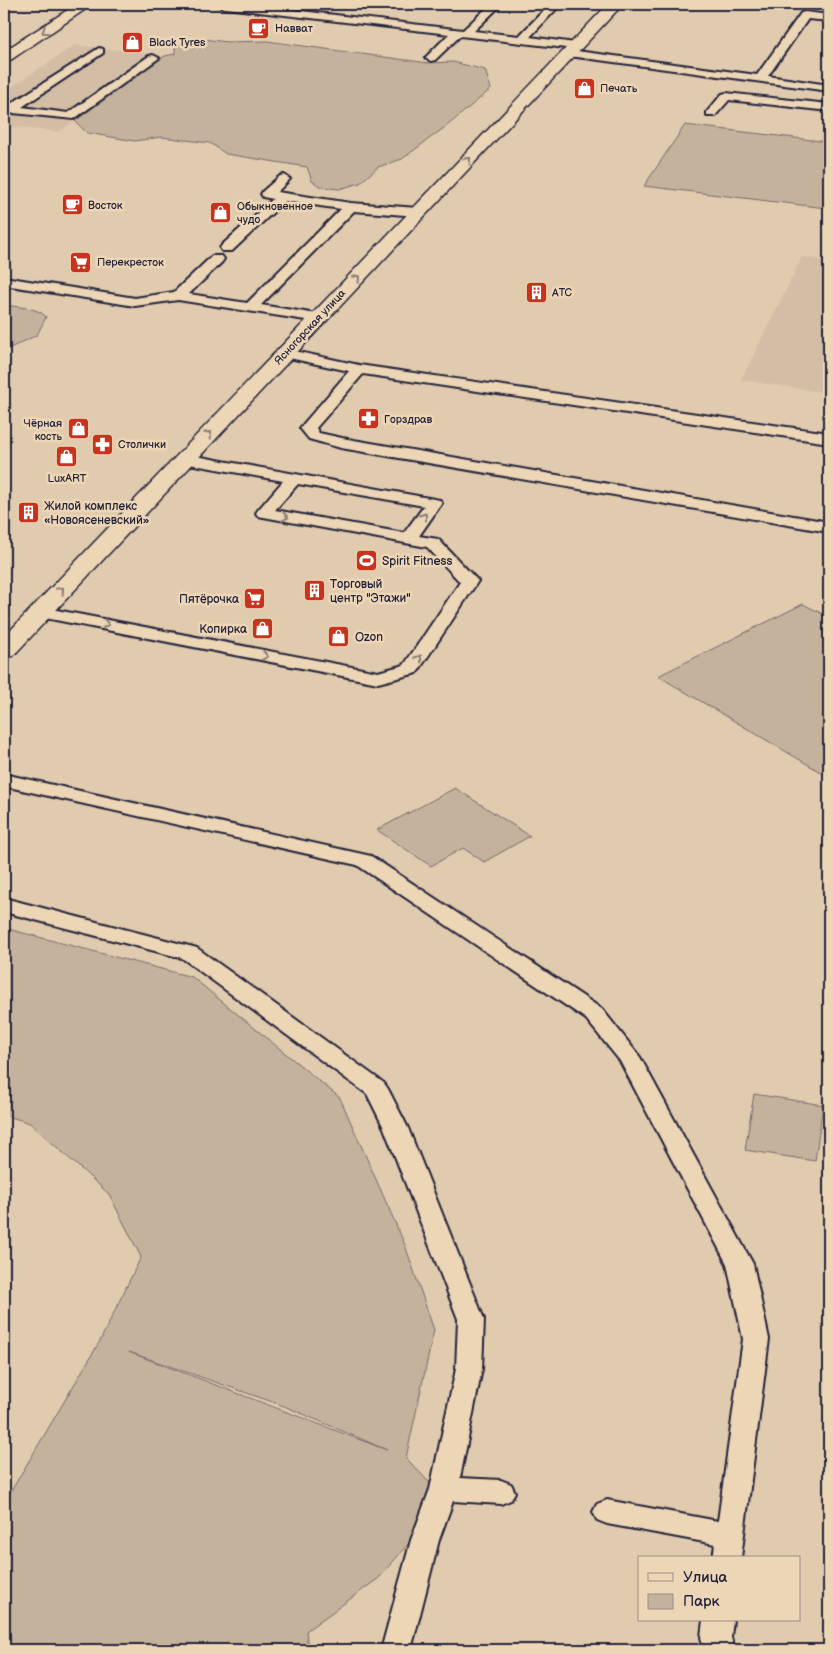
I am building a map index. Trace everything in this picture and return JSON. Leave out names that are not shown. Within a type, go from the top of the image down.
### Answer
[{"type":"main road","points":[[7,53],[86,4]]},
{"type":"main road","name":"Ясногорская улица","points":[[4,651],[616,4]]},
{"type":"lane","points":[[222,4],[520,41],[829,88]]},
{"type":"lane","points":[[430,58],[497,4]]},
{"type":"lane","points":[[520,41],[556,4]]},
{"type":"lane","points":[[760,79],[805,15],[829,18]]},
{"type":"lane","points":[[7,111],[99,51]]},
{"type":"lane","points":[[7,111],[70,117],[153,58]]},
{"type":"lane","points":[[712,114],[726,96],[829,108]]},
{"type":"lane","points":[[284,179],[267,194],[350,207],[418,212]]},
{"type":"lane","points":[[227,248],[282,197]]},
{"type":"lane","points":[[250,307],[350,207]]},
{"type":"lane","points":[[178,296],[217,259]]},
{"type":"lane","points":[[4,281],[135,302],[178,296],[318,318]]},
{"type":"lane","points":[[285,353],[359,369],[829,438]]},
{"type":"lane","points":[[359,369],[308,428],[314,436],[341,444],[829,527]]},
{"type":"lane","points":[[184,460],[434,503],[408,538]]},
{"type":"lane","points":[[41,612],[378,678],[411,669],[469,581],[432,543],[264,513],[294,478]]},
{"type":"lane","points":[[5,782],[364,860],[594,1014],[629,1057],[740,1264],[756,1339],[728,1546],[606,1512]]},
{"type":"lane","points":[[4,905],[188,952],[376,1088],[396,1128],[472,1319],[469,1369],[444,1489],[425,1540],[396,1650]]},
{"type":"lane","points":[[444,1489],[501,1492]]},
{"type":"lane","points":[[718,1622],[716,1637],[719,1650]]},
{"type":"shaded area","points":[[75,45],[165,56],[59,132],[4,126],[4,92]]},
{"type":"shaded area","points":[[802,257],[829,261],[829,393],[741,380]]},
{"type":"green space","points":[[203,39],[227,42],[267,41],[428,63],[453,62],[485,70],[491,89],[448,125],[402,159],[378,167],[360,183],[339,189],[321,187],[312,181],[307,167],[226,154],[210,143],[161,137],[135,141],[87,133],[75,121],[165,56],[175,54],[175,48],[184,41]]},
{"type":"green space","points":[[685,125],[829,142],[829,202],[826,208],[644,186]]},
{"type":"green space","points":[[4,305],[33,309],[46,317],[37,335],[4,351]]},
{"type":"green space","points":[[803,604],[829,617],[829,777],[658,676]]},
{"type":"green space","points":[[455,788],[530,836],[484,862],[463,848],[431,866],[377,830]]},
{"type":"green space","points":[[4,928],[192,977],[340,1098],[405,1245],[434,1330],[406,1458],[446,1500],[379,1578],[306,1631],[308,1650],[4,1650],[4,1503],[100,1341],[141,1257],[109,1194],[30,1123],[4,1115]],"holes":[[[129,1352],[284,1406],[387,1450]]]},
{"type":"green space","points":[[754,1094],[823,1105],[815,1161],[745,1150]]},
{"type":"place","name":"Навват","points":[[259,28]]},
{"type":"place","name":"Black Tyres","points":[[133,42]]},
{"type":"place","name":"Печать","points":[[584,88]]},
{"type":"place","name":"Восток","points":[[72,205]]},
{"type":"place","name":"Обыкновенное чудо","points":[[221,212]]},
{"type":"place","name":"Перекресток","points":[[81,262]]},
{"type":"place","name":"АТС","points":[[536,292]]},
{"type":"place","name":"Горздрав","points":[[368,419]]},
{"type":"place","name":"Чёрная кость","points":[[78,429]]},
{"type":"place","name":"Столички","points":[[102,444]]},
{"type":"place","name":"LuxART","points":[[67,457]]},
{"type":"place","name":"Жилой комплекс «Новоясеневский»","points":[[28,513]]},
{"type":"place","name":"Spirit Fitness","points":[[366,561]]},
{"type":"place","name":"Торговый центр \"Этажи\"","points":[[314,591]]},
{"type":"place","name":"Пятёрочка","points":[[255,599]]},
{"type":"place","name":"Копирка","points":[[263,629]]},
{"type":"place","name":"Ozon","points":[[339,637]]}]
